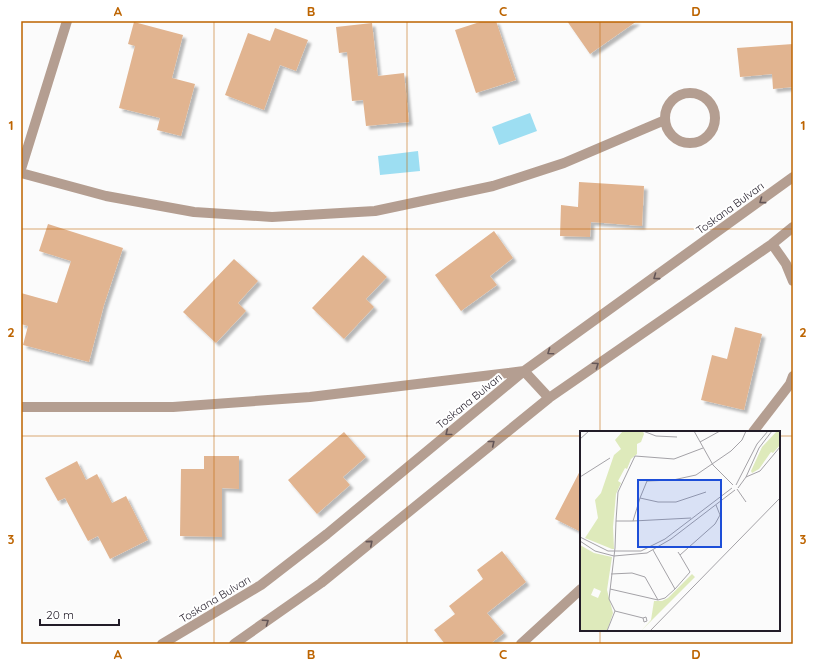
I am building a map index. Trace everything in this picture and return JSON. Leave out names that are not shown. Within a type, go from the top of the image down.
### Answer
[{"type":"street","points":[[21,169],[67,21]]},
{"type":"street","points":[[690,93],[698,94],[707,99],[715,114],[715,123],[711,131],[706,137],[695,142],[686,142],[678,139],[667,128],[665,120],[668,106],[674,99],[681,95],[690,93]]},
{"type":"street","points":[[21,173],[106,196],[194,212],[272,217],[375,212],[493,186],[564,163],[665,120]]},
{"type":"street","name":"Toskana Bulvarı","points":[[162,644],[261,584],[327,534],[524,371],[793,177]]},
{"type":"street","points":[[234,644],[321,583],[549,398],[772,244],[793,227]]},
{"type":"street","points":[[772,244],[786,264],[793,281]]},
{"type":"street","points":[[21,407],[196,406],[310,397],[524,371],[549,398]]},
{"type":"street","points":[[754,431],[790,384],[793,376]]},
{"type":"street","points":[[521,644],[580,590]]},
{"type":"water","points":[[530,113],[537,131],[499,145],[492,127]]},
{"type":"water","points":[[418,151],[420,171],[380,175],[378,156]]},
{"type":"building","points":[[483,21],[496,21],[516,80],[476,93],[455,30]]},
{"type":"building","points":[[567,21],[637,21],[590,54]]},
{"type":"building","points":[[134,22],[183,35],[172,78],[195,84],[181,136],[157,130],[160,118],[119,108],[135,46],[128,44]]},
{"type":"building","points":[[372,23],[378,76],[404,73],[409,122],[366,126],[363,100],[352,101],[347,52],[339,53],[336,27]]},
{"type":"building","points":[[275,28],[308,40],[296,71],[280,65],[264,110],[225,95],[248,33],[270,41]]},
{"type":"building","points":[[793,44],[793,87],[773,89],[772,74],[740,77],[737,48]]},
{"type":"building","points":[[579,182],[644,186],[642,226],[591,222],[590,237],[560,236],[561,205],[578,207]]},
{"type":"building","points":[[48,224],[123,248],[104,305],[89,362],[23,345],[28,326],[21,324],[21,293],[57,303],[71,261],[39,251]]},
{"type":"building","points":[[494,231],[513,258],[490,276],[497,285],[461,311],[435,275]]},
{"type":"building","points":[[363,255],[387,277],[366,299],[374,307],[344,339],[312,308]]},
{"type":"building","points":[[234,259],[258,281],[238,303],[246,311],[216,343],[183,312]]},
{"type":"building","points":[[735,327],[762,334],[744,410],[701,400],[712,355],[727,359]]},
{"type":"building","points":[[344,432],[366,457],[343,477],[350,485],[317,514],[288,480]]},
{"type":"building","points":[[204,456],[239,456],[239,489],[222,488],[222,537],[180,536],[181,469],[204,469]]},
{"type":"building","points":[[77,461],[86,480],[97,474],[112,503],[126,496],[148,540],[110,559],[98,536],[88,541],[65,498],[58,501],[45,478]]},
{"type":"building","points":[[580,471],[580,532],[555,519]]},
{"type":"building","points":[[502,551],[526,582],[487,613],[504,633],[490,644],[445,644],[434,630],[455,614],[449,606],[483,579],[477,570]]}]
